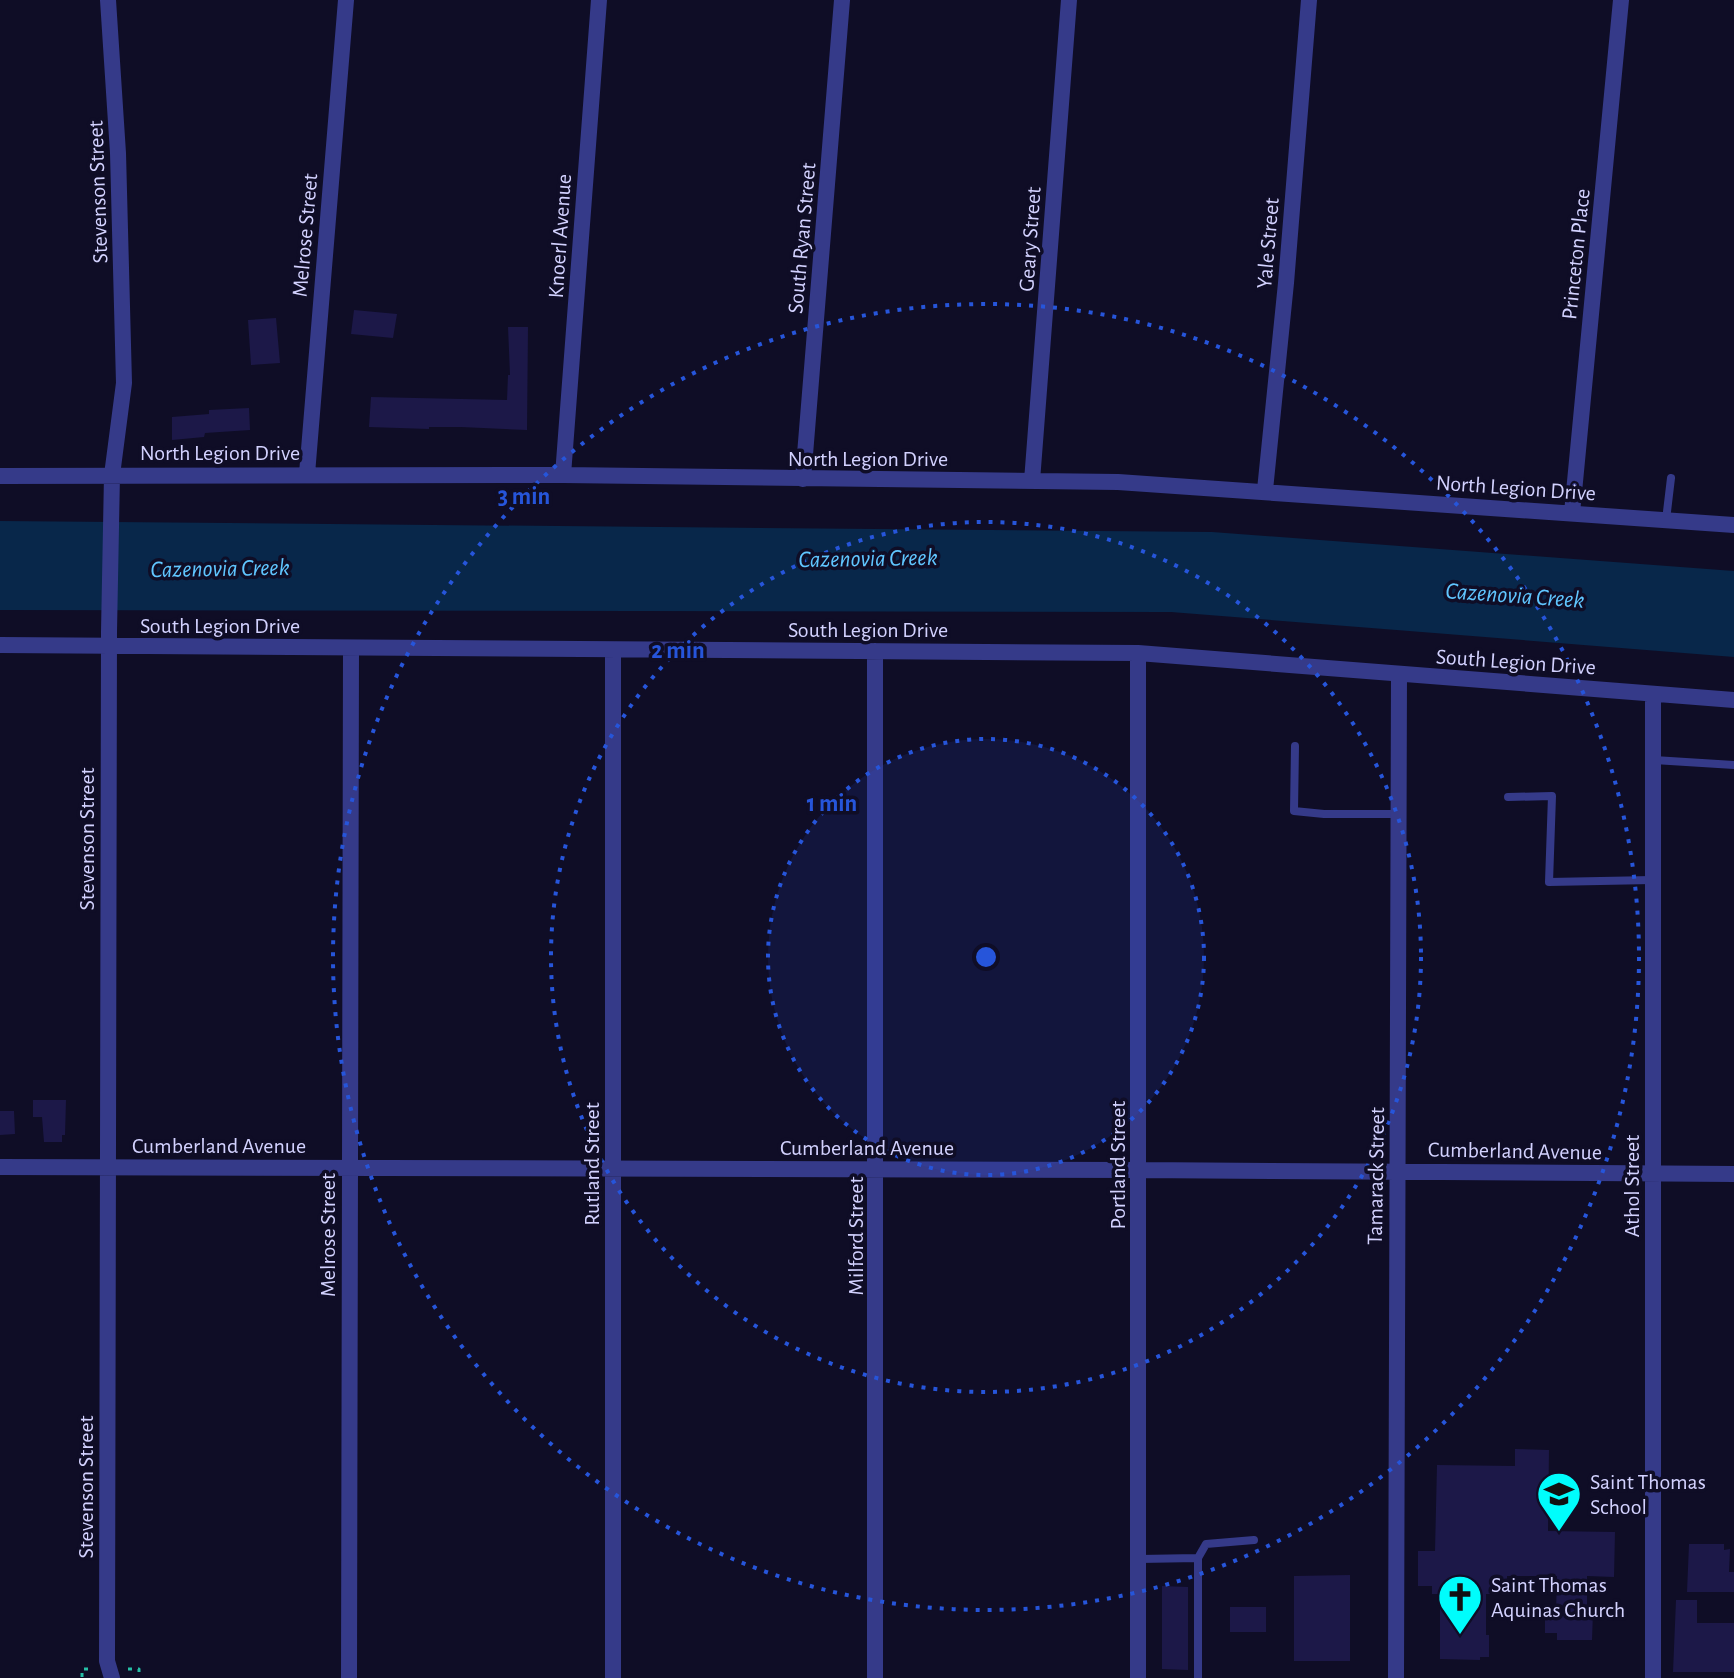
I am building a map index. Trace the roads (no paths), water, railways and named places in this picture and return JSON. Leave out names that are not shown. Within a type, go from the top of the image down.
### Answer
[{"type":"street","name":"Stevenson Street","points":[[108,0],[118,153],[124,383],[112,475],[109,639],[107,1661],[118,1673]]},
{"type":"street","name":"Melrose Street","points":[[307,474],[346,0]]},
{"type":"street","name":"Knoerl Avenue","points":[[563,475],[599,0]]},
{"type":"street","name":"South Ryan Street","points":[[803,479],[842,0]]},
{"type":"street","name":"Geary Street","points":[[1032,481],[1069,0]]},
{"type":"street","name":"Yale Street","points":[[1265,490],[1286,283],[1309,0]]},
{"type":"street","name":"Princeton Place","points":[[1572,513],[1621,0]]},
{"type":"street","name":"North Legion Drive","points":[[0,476],[563,475],[1118,482],[1734,525]]},
{"type":"street","name":"South Legion Drive","points":[[0,645],[109,639],[351,648],[1138,653],[1734,700]]},
{"type":"street","name":"Melrose Street","points":[[349,1678],[351,648]]},
{"type":"street","name":"Rutland Street","points":[[613,650],[613,1678]]},
{"type":"street","name":"Milford Street","points":[[875,651],[875,1678]]},
{"type":"street","name":"Portland Street","points":[[1138,653],[1138,1678]]},
{"type":"street","name":"Tamarack Street","points":[[1396,1678],[1399,674]]},
{"type":"street","name":"Athol Street","points":[[1653,694],[1653,1678]]},
{"type":"street","name":"Cumberland Avenue","points":[[0,1167],[1734,1174]]},
{"type":"lane","points":[[1666,520],[1671,478]]},
{"type":"lane","points":[[1295,746],[1294,811],[1399,814]]},
{"type":"lane","points":[[1654,760],[1734,765]]},
{"type":"lane","points":[[1508,797],[1552,796],[1549,882],[1653,880]]},
{"type":"lane","points":[[1198,1678],[1198,1558],[1206,1544],[1254,1540]]},
{"type":"lane","points":[[1139,1559],[1198,1558]]},
{"type":"water","name":"Cazenovia Creek","points":[[0,521],[1212,532],[1734,571],[1734,657],[1171,612],[0,610]]},
{"type":"place","name":"Saint Thomas School","points":[[1559,1533]]},
{"type":"place","name":"Saint Thomas Aquinas Church","points":[[1460,1636]]}]
